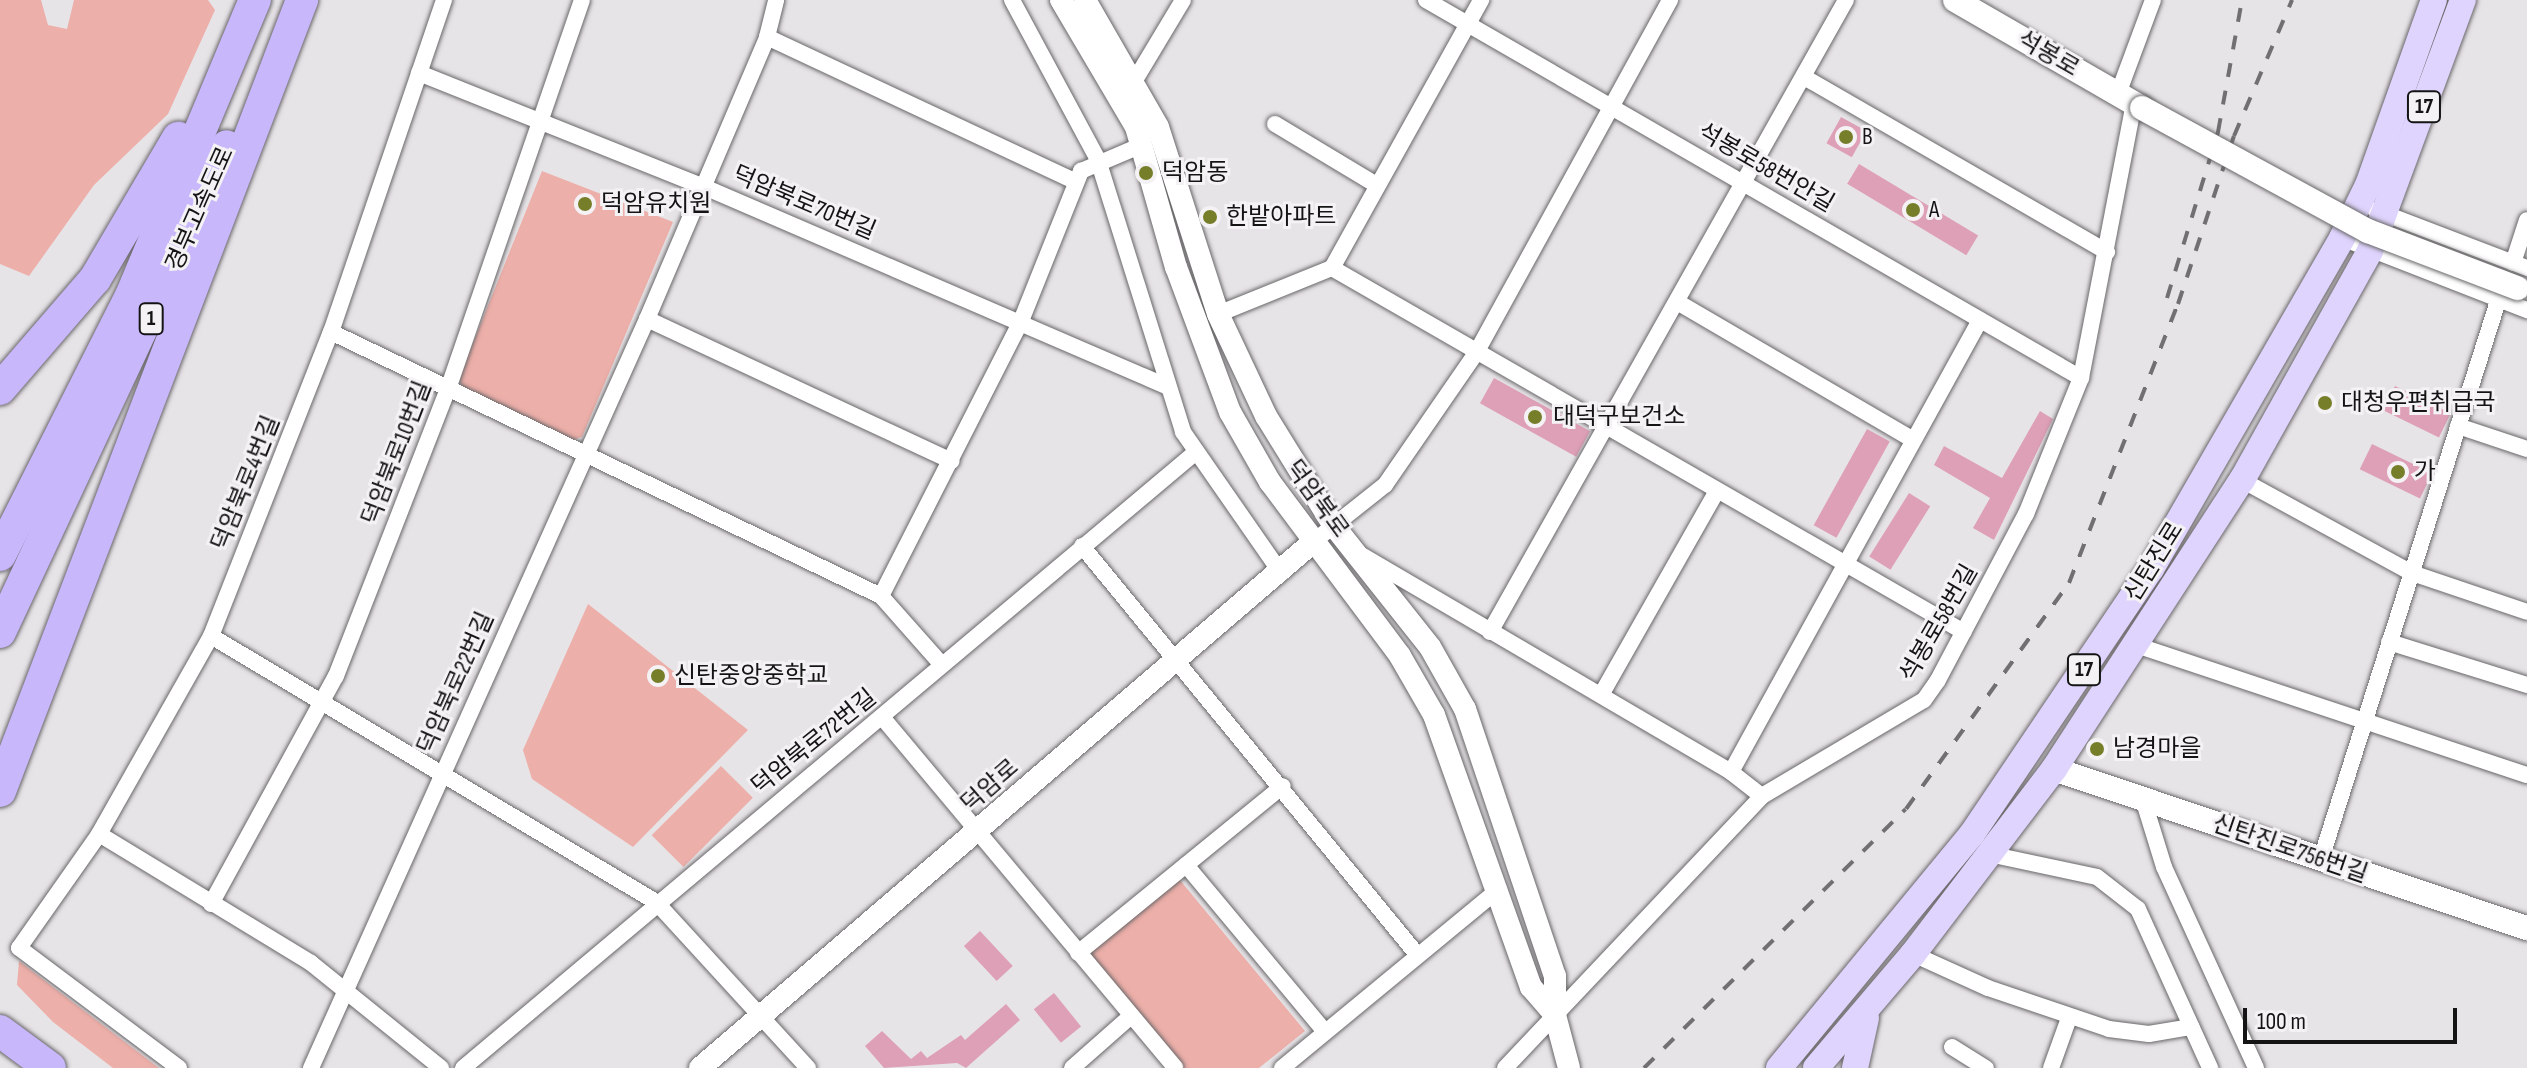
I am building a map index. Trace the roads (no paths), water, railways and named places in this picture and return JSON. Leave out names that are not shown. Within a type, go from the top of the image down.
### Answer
[{"type":"highway","points":[[0,389],[61,324],[122,238],[252,0]]},
{"type":"highway","name":"경부고속도로","points":[[0,555],[131,296],[252,0]]},
{"type":"highway","name":"경부고속도로","points":[[0,632],[158,304],[291,0]]},
{"type":"highway","points":[[0,791],[302,0]]},
{"type":"highway","points":[[0,1031],[50,1068]]},
{"type":"highway","points":[[0,1055],[35,1068]]},
{"type":"main road","name":"석봉로","points":[[1955,0],[2131,102],[2368,231],[2518,287]]},
{"type":"main road","name":"신탄진로","points":[[1779,1068],[1972,834],[2151,569],[2342,238],[2359,203],[2434,0]]},
{"type":"main road","name":"신탄진로","points":[[1823,1061],[1913,954],[2054,769],[2242,480],[2370,251],[2463,0]]},
{"type":"main road","points":[[2279,351],[2294,351],[2295,359],[2284,378],[2282,407]]},
{"type":"main road","name":"신탄진로756번길","points":[[2054,769],[2527,928]]},
{"type":"main road","points":[[1855,1068],[1855,1047],[1871,1004]]},
{"type":"street","name":"덕암북로4번길","points":[[179,1068],[19,948],[99,834],[211,636],[331,332],[444,0]]},
{"type":"street","name":"덕암북로10번길","points":[[211,904],[325,701],[448,389],[582,0]]},
{"type":"street","name":"덕암북로22번길","points":[[311,1068],[647,319],[767,37],[776,0]]},
{"type":"street","points":[[1012,0],[1098,160],[1166,386],[1195,453],[1281,573]]},
{"type":"street","name":"덕암북로","points":[[1061,0],[1112,82],[1142,145],[1176,267],[1230,412],[1313,542],[1400,656],[1434,715],[1499,889],[1531,987],[1555,1015]]},
{"type":"street","name":"덕암북로","points":[[1085,0],[1135,80],[1158,127],[1218,314],[1266,416],[1334,526],[1430,647],[1465,709],[1555,976],[1555,1015],[1569,1068]]},
{"type":"street","points":[[1135,80],[1183,0]]},
{"type":"street","name":"석봉로58번안길","points":[[1426,0],[1470,21],[1745,185],[2081,378]]},
{"type":"street","points":[[1218,314],[1332,268],[1375,184],[1481,0]]},
{"type":"street","points":[[1313,542],[1385,485],[1476,353],[1670,0]]},
{"type":"street","points":[[1490,632],[1604,424],[1679,303],[1846,0]]},
{"type":"street","name":"석봉로58번길","points":[[1505,1068],[1762,796],[1924,700],[2026,514],[2081,378],[2107,252],[2131,102],[2153,0]]},
{"type":"street","points":[[767,37],[1075,181]]},
{"type":"street","name":"덕암북로70번길","points":[[419,73],[702,186],[1166,386]]},
{"type":"street","points":[[1804,77],[2107,252]]},
{"type":"street","points":[[1275,124],[1375,184]]},
{"type":"street","points":[[881,596],[1021,321],[1075,181],[1098,160],[1142,145]]},
{"type":"street","points":[[2359,203],[2518,287]]},
{"type":"street","points":[[2321,859],[2458,426],[2518,287],[2527,220]]},
{"type":"street","points":[[2342,238],[2370,251],[2518,287]]},
{"type":"street","points":[[1332,268],[1964,632]]},
{"type":"street","points":[[1679,303],[1912,439]]},
{"type":"street","points":[[647,319],[952,461]]},
{"type":"street","points":[[1731,772],[1980,320]]},
{"type":"street","points":[[331,332],[585,458],[881,596],[942,665]]},
{"type":"street","points":[[2458,426],[2527,449]]},
{"type":"street","name":"덕암북로72번길","points":[[463,1068],[656,902],[882,717],[1195,453]]},
{"type":"street","points":[[2242,480],[2412,573],[2527,612]]},
{"type":"street","points":[[1601,695],[1717,491]]},
{"type":"street","name":"덕암로","points":[[700,1068],[1174,661],[1281,573],[1313,542]]},
{"type":"street","points":[[1082,546],[1174,661],[1283,786],[1415,952]]},
{"type":"street","points":[[1356,551],[1731,772],[1762,796]]},
{"type":"street","points":[[211,636],[325,701],[656,902],[763,1015],[808,1068]]},
{"type":"street","points":[[2389,642],[2527,685]]},
{"type":"street","points":[[2136,645],[2527,775]]},
{"type":"street","points":[[882,717],[1175,1068]]},
{"type":"street","points":[[1078,953],[1283,786]]},
{"type":"street","points":[[2143,799],[2164,867],[2256,1068]]},
{"type":"street","points":[[99,834],[346,988],[441,1068]]},
{"type":"street","points":[[1989,854],[2087,874],[2118,890],[2154,933],[2210,1068]]},
{"type":"street","points":[[1186,865],[1325,1032]]},
{"type":"street","points":[[1282,1068],[1415,952],[1499,889]]},
{"type":"street","points":[[1913,954],[2069,1018],[2149,1034],[2191,1027]]},
{"type":"street","points":[[1072,1068],[1131,1016]]},
{"type":"street","points":[[2051,1068],[2069,1018]]},
{"type":"street","points":[[1952,1047],[1986,1068]]},
{"type":"railway","points":[[2167,298],[2218,132],[2242,0]]},
{"type":"railway","points":[[1644,1068],[1906,809],[2069,583],[2178,304],[2234,136],[2292,0]]},
{"type":"place","name":"B","points":[[1846,137]]},
{"type":"place","name":"덕암동","points":[[1146,173]]},
{"type":"place","name":"덕암유치원","points":[[585,204]]},
{"type":"place","name":"A","points":[[1913,210]]},
{"type":"place","name":"한밭아파트","points":[[1210,217]]},
{"type":"place","name":"대청우편취급국","points":[[2325,403]]},
{"type":"place","name":"대덕구보건소","points":[[1535,417]]},
{"type":"place","name":"가","points":[[2398,472]]},
{"type":"place","name":"신탄중앙중학교","points":[[658,676]]},
{"type":"place","name":"남경마을","points":[[2097,749]]}]
